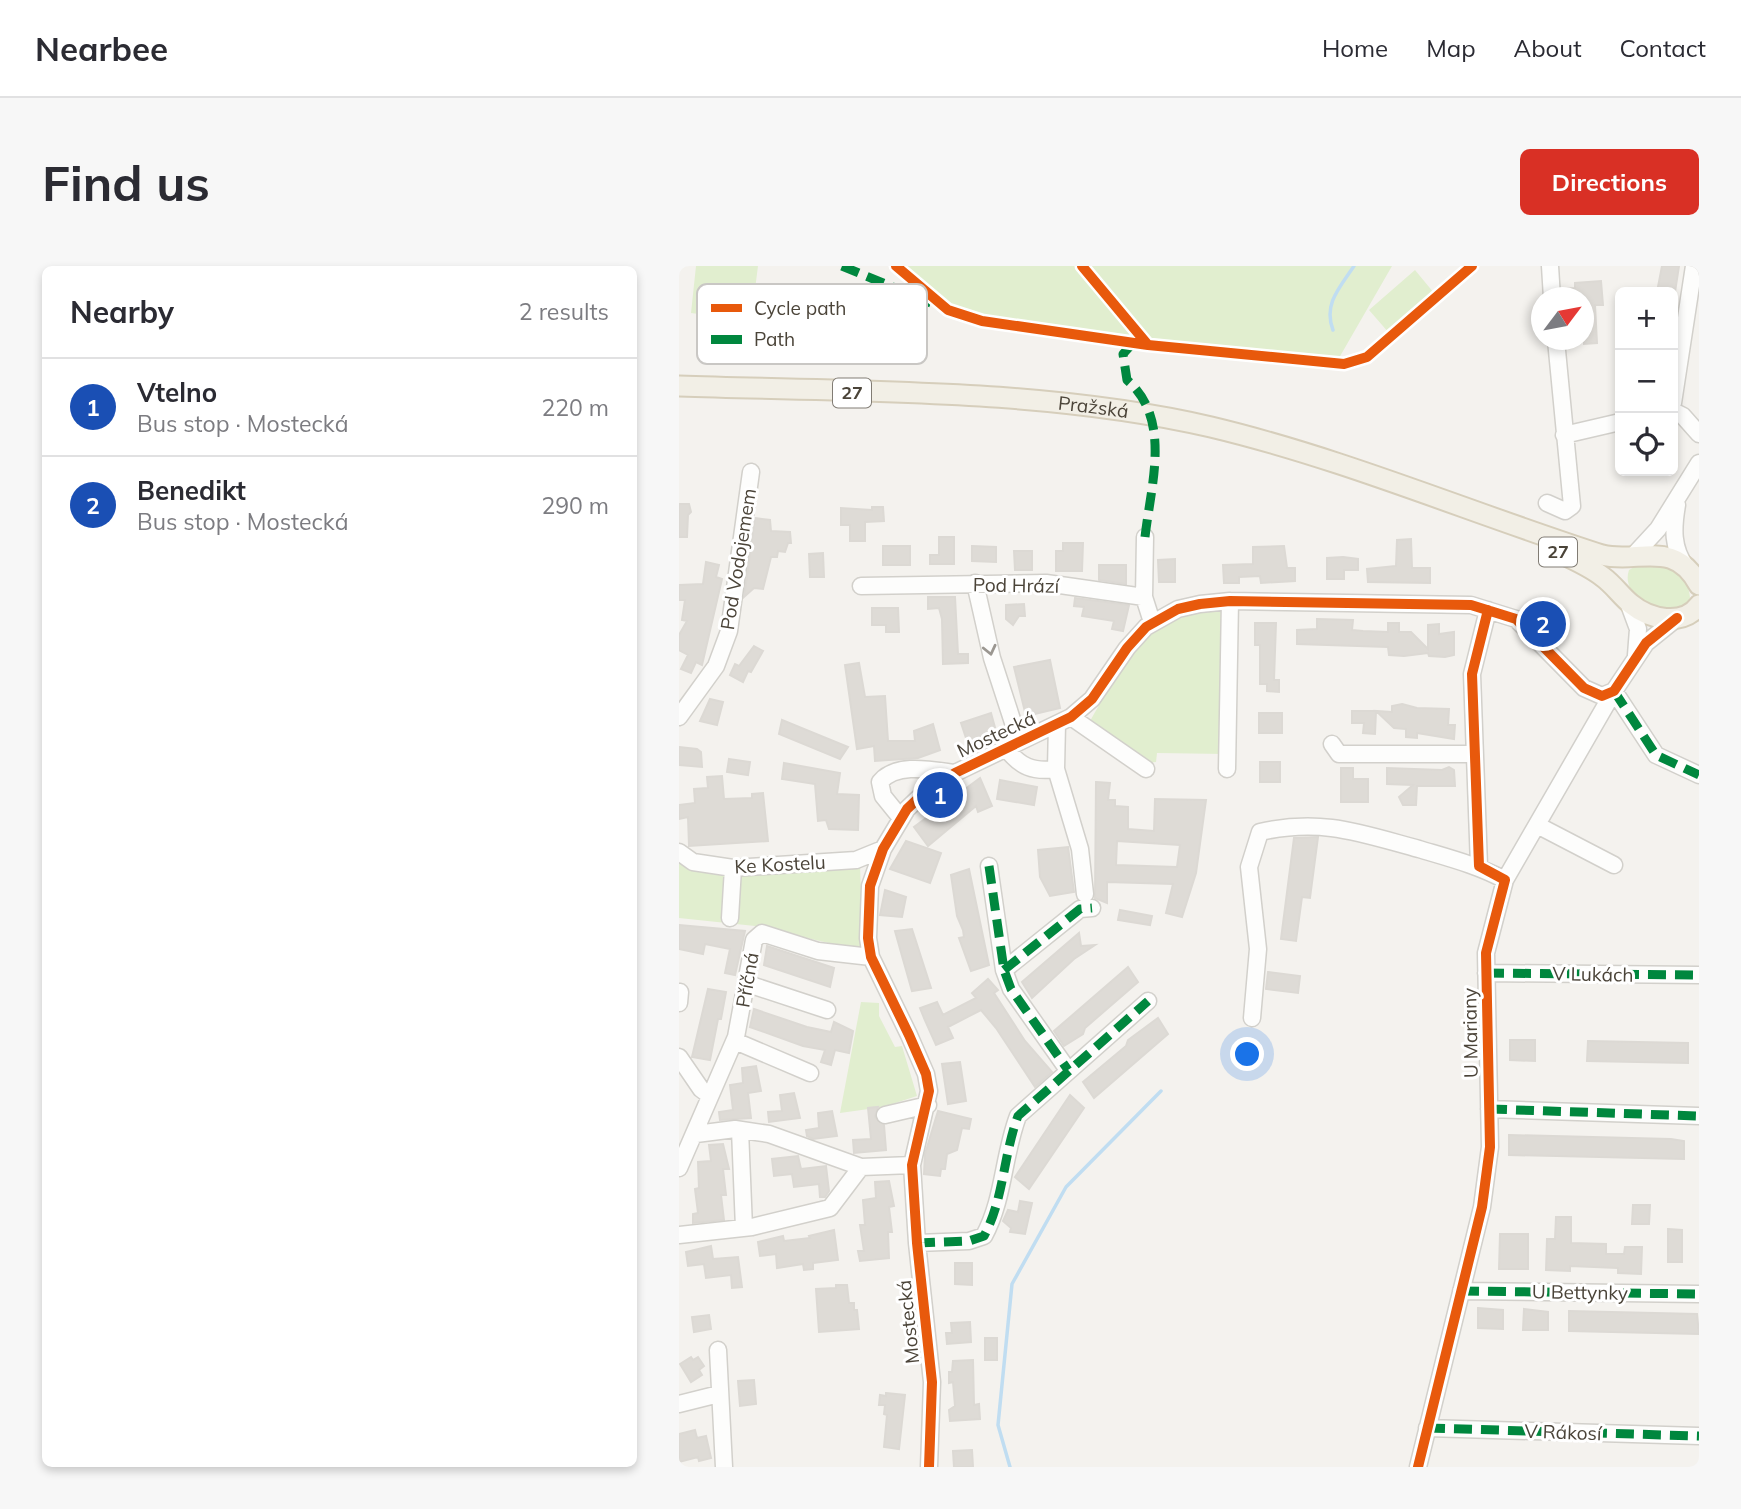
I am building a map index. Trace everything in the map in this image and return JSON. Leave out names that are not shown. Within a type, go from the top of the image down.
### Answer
[{"type":"main road","name":"Pražská","points":[[679,386],[942,397],[1124,412],[1209,427],[1377,474],[1490,518],[1602,555],[1663,556],[1695,578]]},
{"type":"main road","name":"Pražská","points":[[1490,518],[1588,567],[1625,598],[1651,615],[1690,615]]},
{"type":"main road","points":[[1625,598],[1615,572],[1631,556]]},
{"type":"street","points":[[1550,266],[1551,287]]},
{"type":"street","points":[[1678,370],[1694,266]]},
{"type":"street","points":[[1547,503],[1565,512],[1572,506],[1557,350]]},
{"type":"street","points":[[1677,413],[1683,416],[1699,435]]},
{"type":"street","points":[[1563,435],[1615,423]]},
{"type":"street","points":[[1631,556],[1652,536],[1699,464]]},
{"type":"street","name":"Pod Vodojemem","points":[[679,715],[716,666],[729,631],[751,472]]},
{"type":"street","points":[[1678,499],[1673,535],[1676,548],[1695,578]]},
{"type":"street","points":[[1145,537],[1144,597],[1152,622]]},
{"type":"street","points":[[975,583],[1016,761],[1033,770],[1056,769]]},
{"type":"street","name":"Pod Hrází","points":[[861,586],[1046,583],[1144,597]]},
{"type":"street","points":[[1625,598],[1638,629],[1635,657]]},
{"type":"street","points":[[1227,769],[1230,601]]},
{"type":"street","name":"Mostecká","points":[[929,1467],[932,1382],[917,1244],[912,1165],[912,1152],[928,1105],[926,1074],[871,957],[868,938],[870,886],[883,849],[900,817],[925,792],[955,773],[1064,721],[1092,699],[1127,648],[1152,622],[1178,609],[1230,601],[1471,605],[1516,619],[1584,688],[1602,696],[1614,691]]},
{"type":"street","points":[[1479,866],[1472,674],[1481,628],[1488,610]]},
{"type":"street","points":[[1690,615],[1652,637],[1635,657],[1614,691],[1656,755],[1699,775]]},
{"type":"street","name":"U Mariany","points":[[1418,1467],[1482,1207],[1490,1147],[1486,953],[1505,880],[1614,691]]},
{"type":"street","points":[[1004,970],[1089,901],[1080,849],[1056,769],[1064,721],[1146,769]]},
{"type":"street","points":[[1332,744],[1339,754],[1475,754]]},
{"type":"street","points":[[900,817],[883,796],[880,782],[884,778],[894,771],[929,769],[955,773]]},
{"type":"street","points":[[1537,825],[1615,865]]},
{"type":"street","points":[[1252,1018],[1258,949],[1249,867],[1260,832],[1286,826],[1353,829],[1479,866],[1505,880]]},
{"type":"street","name":"Ke Kostelu","points":[[679,852],[693,862],[733,869],[856,860],[883,849]]},
{"type":"street","points":[[989,866],[1004,970],[1011,989],[1068,1070]]},
{"type":"street","points":[[730,918],[733,869]]},
{"type":"street","name":"Příčná","points":[[680,1162],[697,1134],[709,1095],[735,1041],[748,984],[754,940],[762,933],[818,951],[871,957]]},
{"type":"street","name":"V Lukách","points":[[1486,973],[1699,975]]},
{"type":"street","points":[[748,984],[827,1010]]},
{"type":"street","points":[[917,1244],[969,1241],[984,1236],[996,1215],[1009,1140],[1019,1116],[1149,1001]]},
{"type":"street","points":[[735,1041],[810,1073]]},
{"type":"street","points":[[679,1057],[701,1090],[709,1095]]},
{"type":"street","points":[[885,1115],[928,1105]]},
{"type":"street","points":[[1489,1109],[1699,1116]]},
{"type":"street","points":[[697,1134],[740,1130],[769,1134],[861,1167],[912,1165]]},
{"type":"street","points":[[740,1130],[744,1228]]},
{"type":"street","points":[[679,1234],[744,1228],[829,1208],[858,1175],[861,1167]]},
{"type":"street","name":"U Bettynky","points":[[1461,1291],[1699,1294]]},
{"type":"street","points":[[717,1350],[724,1467]]},
{"type":"street","points":[[679,1404],[719,1394]]},
{"type":"street","name":"V Rákosí","points":[[1427,1429],[1699,1436]]},
{"type":"green space","points":[[696,266],[758,266],[756,284],[697,284],[697,314],[691,313]]},
{"type":"green space","points":[[902,266],[1392,266],[1339,358],[1330,359],[1008,325],[951,304],[927,288],[927,284],[921,284]]},
{"type":"green space","points":[[1415,270],[1434,293],[1389,333],[1369,310]]},
{"type":"green space","points":[[1653,563],[1683,579],[1690,598],[1683,606],[1662,610],[1640,600],[1632,592],[1628,581],[1629,570],[1638,565]]},
{"type":"green space","points":[[1226,605],[1225,754],[1157,753],[1156,762],[1146,763],[1089,723],[1116,676],[1140,644],[1173,621]]},
{"type":"green space","points":[[679,862],[726,873],[780,874],[860,865],[863,951],[755,926],[679,918]]},
{"type":"green space","points":[[861,1002],[879,1003],[879,1016],[895,1047],[902,1046],[917,1096],[883,1107],[840,1113]]},
{"type":"building","points":[[1662,266],[1679,266],[1676,287],[1658,287]]},
{"type":"building","points":[[1601,281],[1603,305],[1595,305],[1597,343],[1594,343],[1594,287],[1575,287],[1575,283]]},
{"type":"building","points":[[679,504],[689,504],[691,512],[688,515],[687,537],[679,537]]},
{"type":"building","points":[[872,507],[883,507],[884,521],[865,522],[865,541],[850,541],[850,525],[841,525],[841,508],[872,510]]},
{"type":"building","points":[[755,518],[770,520],[771,531],[790,532],[791,543],[788,543],[785,552],[778,551],[777,557],[771,557],[763,589],[754,588],[744,597]]},
{"type":"building","points":[[939,537],[954,537],[954,564],[930,564],[930,555],[939,555]]},
{"type":"building","points":[[1411,539],[1412,568],[1430,568],[1430,583],[1368,582],[1367,569],[1396,566],[1397,540]]},
{"type":"building","points":[[1063,543],[1083,543],[1082,571],[1056,571],[1056,551],[1063,551]]},
{"type":"building","points":[[883,546],[910,546],[910,565],[883,565]]},
{"type":"building","points":[[972,546],[996,547],[996,562],[972,561]]},
{"type":"building","points":[[1284,546],[1287,568],[1295,568],[1295,581],[1261,583],[1260,576],[1239,577],[1239,583],[1224,583],[1223,565],[1253,564],[1253,547]]},
{"type":"building","points":[[1014,551],[1032,551],[1032,570],[1015,570]]},
{"type":"building","points":[[823,553],[824,577],[810,577],[809,554]]},
{"type":"building","points":[[1327,558],[1358,559],[1358,570],[1344,570],[1344,579],[1327,579]]},
{"type":"building","points":[[1175,559],[1175,582],[1159,582],[1158,560]]},
{"type":"building","points":[[706,562],[719,565],[716,577],[722,579],[702,665],[696,662],[691,673],[681,669],[688,655],[679,650],[679,635],[687,621],[682,620],[685,600],[679,600],[679,585],[703,584]]},
{"type":"building","points":[[1099,565],[1126,565],[1126,584],[1099,580]]},
{"type":"building","points":[[928,597],[955,597],[958,654],[968,654],[968,663],[943,664],[942,619],[939,608],[928,609]]},
{"type":"building","points":[[1075,598],[1129,605],[1123,631],[1112,629],[1114,621],[1082,616],[1084,607],[1074,606]]},
{"type":"building","points":[[1024,604],[1025,616],[1019,616],[1013,625],[1006,619],[1006,605]]},
{"type":"building","points":[[872,608],[898,608],[899,632],[886,632],[886,625],[872,625]]},
{"type":"building","points":[[1317,619],[1353,620],[1352,630],[1363,631],[1388,632],[1388,623],[1399,623],[1399,632],[1411,632],[1428,649],[1428,625],[1439,624],[1439,634],[1454,632],[1454,655],[1389,655],[1388,647],[1297,644],[1297,630],[1317,629]]},
{"type":"building","points":[[1255,623],[1276,623],[1274,680],[1279,680],[1279,692],[1267,691],[1267,684],[1260,684],[1260,645],[1255,645]]},
{"type":"building","points":[[754,646],[763,651],[743,682],[730,675],[735,664],[739,666]]},
{"type":"building","points":[[1050,660],[1060,708],[1026,716],[1014,667]]},
{"type":"building","points":[[859,663],[865,697],[885,696],[888,741],[915,741],[914,731],[933,724],[940,750],[918,758],[875,761],[874,746],[857,749],[845,665]]},
{"type":"building","points":[[710,699],[723,702],[717,725],[700,721]]},
{"type":"building","points":[[1402,704],[1417,708],[1449,709],[1448,725],[1455,725],[1454,739],[1417,733],[1417,738],[1406,737],[1406,729],[1394,728],[1376,711],[1392,712],[1392,706]]},
{"type":"building","points":[[1352,711],[1376,711],[1375,734],[1363,733],[1364,723],[1352,723]]},
{"type":"building","points":[[991,713],[996,731],[967,741],[961,723]]},
{"type":"building","points":[[1259,713],[1282,713],[1282,733],[1259,733]]},
{"type":"building","points":[[782,720],[848,747],[840,759],[779,734]]},
{"type":"building","points":[[679,747],[701,752],[702,767],[679,765]]},
{"type":"building","points":[[729,759],[750,762],[748,775],[727,772]]},
{"type":"building","points":[[1260,762],[1280,762],[1280,782],[1260,782]]},
{"type":"building","points":[[784,763],[840,773],[837,794],[859,795],[858,830],[829,829],[826,820],[818,821],[815,784],[782,779]]},
{"type":"building","points":[[1449,767],[1454,770],[1455,786],[1417,786],[1416,805],[1403,805],[1399,797],[1413,785],[1387,784],[1387,768],[1442,770]]},
{"type":"building","points":[[1341,768],[1353,768],[1353,779],[1368,779],[1368,802],[1341,802]]},
{"type":"building","points":[[722,776],[724,799],[752,798],[752,794],[763,793],[768,841],[689,846],[688,817],[679,819],[679,805],[695,803],[694,789],[708,788],[707,777]]},
{"type":"building","points":[[980,778],[992,806],[978,812],[976,806],[928,846],[914,827]]},
{"type":"building","points":[[1000,780],[1037,787],[1034,805],[997,799]]},
{"type":"building","points":[[1096,782],[1110,783],[1108,800],[1115,800],[1115,806],[1128,807],[1128,829],[1154,831],[1155,799],[1206,800],[1196,873],[1182,917],[1166,913],[1173,884],[1107,882],[1107,903],[1095,898]],"holes":[[[1117,841],[1180,845],[1177,867],[1116,865]]]},
{"type":"building","points":[[1318,837],[1310,898],[1302,897],[1296,941],[1281,939],[1294,838]]},
{"type":"building","points":[[906,841],[941,853],[930,883],[890,869]]},
{"type":"building","points":[[1068,847],[1074,892],[1050,896],[1040,877],[1038,850]]},
{"type":"building","points":[[969,869],[989,965],[971,971],[959,938],[964,937],[957,916],[951,875]]},
{"type":"building","points":[[885,890],[906,897],[902,917],[880,915]]},
{"type":"building","points":[[1120,910],[1152,916],[1150,925],[1118,920]]},
{"type":"building","points":[[679,925],[745,931],[735,975],[725,973],[730,949],[705,944],[703,954],[679,949]]},
{"type":"building","points":[[912,929],[931,988],[912,991],[895,931]]},
{"type":"building","points":[[1079,933],[1081,946],[1095,945],[1074,959],[1032,998],[1022,982]]},
{"type":"building","points":[[767,946],[834,968],[830,987],[764,965]]},
{"type":"building","points":[[1128,967],[1138,982],[1085,1028],[1083,1034],[1064,1046],[1054,1031]]},
{"type":"building","points":[[1268,972],[1300,976],[1298,993],[1266,989]]},
{"type":"building","points":[[988,979],[998,990],[994,993],[1025,1041],[1052,1072],[1035,1087],[981,1010],[948,1027],[953,1038],[936,1045],[924,1018],[920,1008],[937,1002],[943,1015],[976,998],[972,993]]},
{"type":"building","points":[[708,989],[726,992],[710,1060],[692,1057]]},
{"type":"building","points":[[754,1009],[831,1032],[834,1022],[853,1031],[849,1053],[835,1050],[831,1065],[821,1062],[825,1050],[803,1046],[750,1027]]},
{"type":"building","points":[[1158,1018],[1168,1034],[1094,1098],[1083,1082],[1126,1046],[1128,1040]]},
{"type":"building","points":[[1510,1040],[1535,1040],[1535,1061],[1510,1060]]},
{"type":"building","points":[[1588,1041],[1688,1043],[1688,1063],[1587,1061]]},
{"type":"building","points":[[960,1062],[966,1101],[948,1104],[942,1064]]},
{"type":"building","points":[[756,1066],[761,1091],[748,1093],[751,1118],[720,1120],[719,1112],[733,1110],[730,1085],[743,1083],[742,1068]]},
{"type":"building","points":[[794,1093],[800,1118],[769,1122],[768,1112],[782,1111],[780,1095]]},
{"type":"building","points":[[1070,1095],[1084,1108],[1029,1189],[1015,1177]]},
{"type":"building","points":[[878,1107],[875,1117],[884,1125],[886,1150],[854,1153],[853,1140],[871,1139],[868,1108]]},
{"type":"building","points":[[832,1111],[837,1136],[813,1139],[807,1136],[806,1130],[819,1128],[818,1113]]},
{"type":"building","points":[[938,1111],[971,1119],[969,1129],[962,1128],[957,1150],[947,1154],[945,1169],[941,1169],[940,1176],[924,1174],[925,1154]]},
{"type":"building","points":[[1509,1135],[1671,1139],[1684,1141],[1684,1159],[1509,1155]]},
{"type":"building","points":[[723,1144],[729,1169],[723,1169],[726,1195],[721,1195],[724,1220],[693,1223],[693,1214],[698,1213],[695,1189],[699,1188],[698,1162],[711,1161],[709,1145]]},
{"type":"building","points":[[798,1156],[801,1169],[826,1166],[829,1191],[825,1197],[820,1197],[819,1184],[794,1187],[792,1174],[774,1176],[772,1159]]},
{"type":"building","points":[[889,1181],[894,1206],[889,1207],[892,1232],[888,1232],[889,1258],[860,1261],[858,1251],[864,1251],[860,1225],[865,1225],[863,1200],[876,1198],[875,1182]]},
{"type":"building","points":[[1020,1201],[1032,1203],[1025,1234],[1010,1232],[1011,1228],[1003,1221],[1008,1210],[1018,1212]]},
{"type":"building","points":[[1633,1205],[1650,1205],[1649,1224],[1632,1224]]},
{"type":"building","points":[[1556,1217],[1571,1217],[1571,1243],[1606,1244],[1606,1254],[1624,1254],[1625,1247],[1642,1247],[1641,1274],[1618,1273],[1618,1268],[1570,1266],[1570,1271],[1546,1270],[1547,1239],[1555,1239]]},
{"type":"building","points":[[1668,1229],[1682,1230],[1682,1262],[1668,1262]]},
{"type":"building","points":[[834,1230],[838,1260],[813,1263],[813,1269],[804,1270],[803,1264],[777,1268],[776,1254],[760,1256],[758,1242],[783,1236],[784,1241],[810,1238],[809,1236]]},
{"type":"building","points":[[1500,1234],[1528,1234],[1528,1269],[1499,1269]]},
{"type":"building","points":[[711,1246],[713,1259],[738,1257],[742,1287],[732,1288],[731,1275],[706,1278],[704,1264],[688,1266],[686,1252]]},
{"type":"building","points":[[955,1263],[972,1263],[972,1285],[955,1284]]},
{"type":"building","points":[[836,1285],[847,1285],[849,1303],[854,1303],[854,1310],[857,1310],[859,1329],[819,1332],[816,1289],[836,1288]]},
{"type":"building","points":[[1478,1308],[1503,1310],[1503,1329],[1478,1328]]},
{"type":"building","points":[[1524,1309],[1548,1312],[1548,1330],[1523,1330]]},
{"type":"building","points":[[1569,1311],[1697,1314],[1699,1334],[1569,1331]]},
{"type":"building","points":[[709,1315],[711,1329],[694,1332],[692,1317]]},
{"type":"building","points":[[970,1322],[971,1342],[947,1344],[946,1333],[952,1333],[951,1323]]},
{"type":"building","points":[[985,1338],[997,1338],[997,1360],[985,1360]]},
{"type":"building","points":[[691,1357],[693,1360],[698,1357],[704,1366],[699,1370],[702,1375],[691,1382],[680,1364]]},
{"type":"building","points":[[973,1360],[974,1405],[979,1404],[980,1419],[950,1421],[949,1410],[955,1406],[953,1382],[949,1383],[953,1361]]},
{"type":"building","points":[[754,1380],[756,1404],[740,1406],[738,1381]]},
{"type":"building","points":[[886,1393],[905,1395],[899,1449],[884,1447],[887,1415],[884,1414],[885,1405],[879,1405],[880,1395],[886,1396]]},
{"type":"building","points":[[695,1430],[697,1438],[706,1436],[711,1458],[699,1461],[698,1457],[679,1462],[679,1434]]},
{"type":"building","points":[[972,1450],[973,1467],[954,1467],[953,1451]]},
{"type":"waterway","points":[[1333,330],[1330,321],[1332,304],[1354,266]]},
{"type":"waterway","points":[[1010,1467],[998,1425],[1012,1284],[1066,1187],[1161,1091]]},
{"type":"marked path","points":[[842,266],[885,284]]},
{"type":"marked path","points":[[927,301],[931,303]]},
{"type":"marked path","points":[[1133,343],[1123,354],[1127,380],[1141,396],[1150,414],[1154,433],[1154,474],[1145,537]]},
{"type":"marked path","points":[[1614,691],[1656,755],[1699,775]]},
{"type":"marked path","points":[[989,866],[1004,970],[1011,989],[1068,1070]]},
{"type":"marked path","points":[[1004,970],[1080,909],[1092,908]]},
{"type":"marked path","points":[[1486,973],[1699,975]]},
{"type":"marked path","points":[[917,1243],[969,1241],[984,1236],[996,1207],[1018,1116],[1148,1001]]},
{"type":"marked path","points":[[1489,1109],[1699,1116]]},
{"type":"marked path","points":[[1461,1291],[1699,1294]]},
{"type":"marked path","points":[[1427,1428],[1699,1436]]},
{"type":"cycle path","points":[[896,266],[917,284]]},
{"type":"cycle path","points":[[1082,266],[1148,345],[1344,364],[1367,357],[1472,266]]},
{"type":"cycle path","points":[[927,292],[948,310],[982,321],[1148,345]]},
{"type":"cycle path","points":[[929,1467],[932,1382],[917,1243],[912,1165],[929,1091],[926,1074],[871,957],[868,938],[870,886],[883,849],[907,809],[925,792],[955,773],[1071,717],[1092,699],[1127,648],[1146,627],[1178,609],[1230,601],[1471,605],[1516,619],[1584,688],[1602,696],[1614,691],[1646,643],[1677,618]]},
{"type":"cycle path","points":[[1418,1467],[1482,1207],[1490,1147],[1486,953],[1505,880],[1479,866],[1472,674],[1488,610]]},
{"type":"place","name":"Benedikt","points":[[1543,624]]},
{"type":"place","name":"Vtelno","points":[[940,795]]}]
